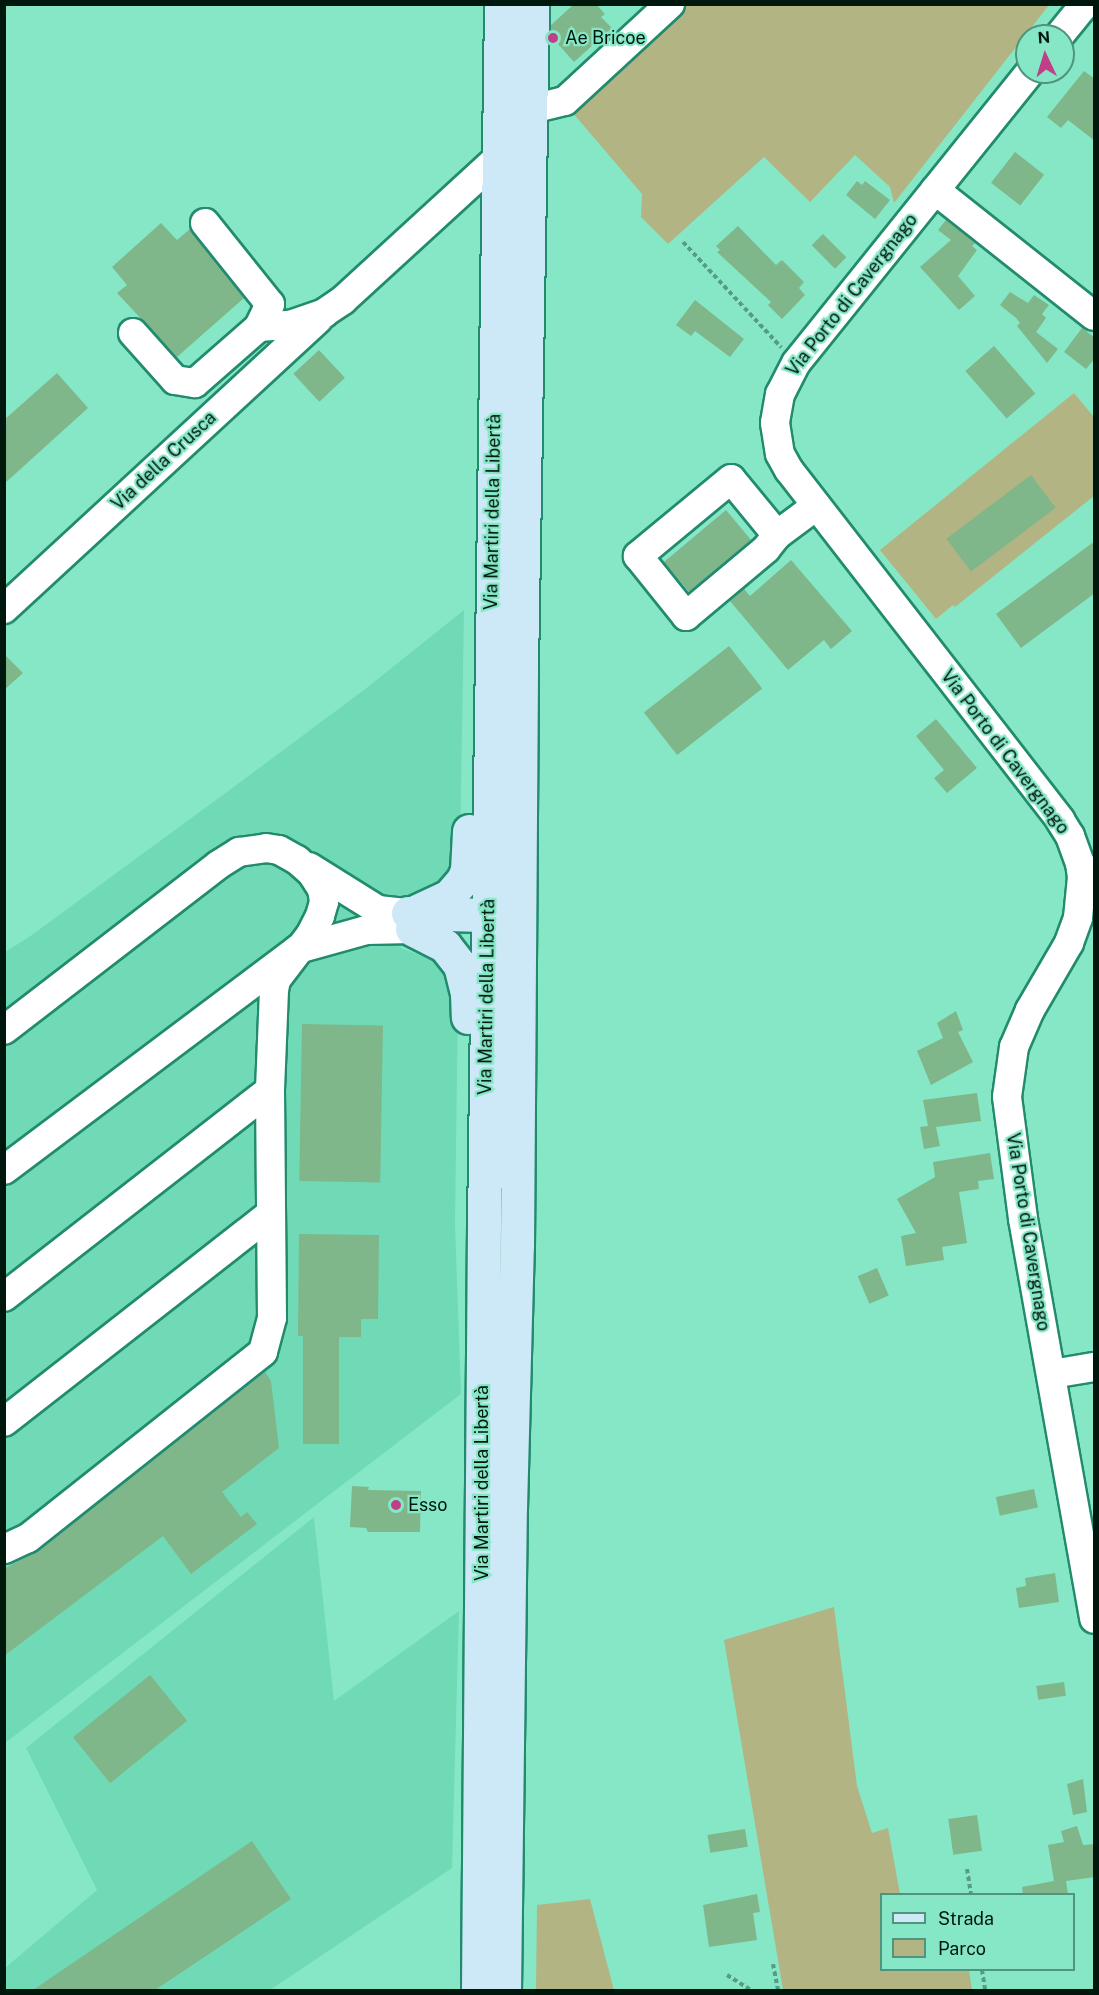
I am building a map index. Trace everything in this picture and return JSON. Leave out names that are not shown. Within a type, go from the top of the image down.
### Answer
[{"type":"main road","name":"Via Martiri della Libertà","points":[[478,1990],[484,1224],[501,4]]},
{"type":"main road","name":"Via Martiri della Libertà","points":[[504,1990],[510,1508],[514,1397],[528,110],[532,4]]},
{"type":"main road","points":[[410,921],[425,909],[449,896],[463,880],[467,870],[472,691],[491,631]]},
{"type":"main road","points":[[410,921],[490,922],[502,910],[505,896],[510,693],[521,669]]},
{"type":"main road","points":[[410,921],[445,946],[460,965],[465,978],[468,1002],[467,1128],[484,1224]]},
{"type":"main road","points":[[490,922],[505,943],[505,1111],[516,1234]]},
{"type":"main road","name":"Via Martiri della Libertà","points":[[514,1397],[527,1606],[525,1990]]},
{"type":"street","points":[[528,110],[565,101],[670,4]]},
{"type":"street","points":[[1068,24],[1084,4]]},
{"type":"street","name":"Via Porto di Cavergnago","points":[[1020,84],[796,363],[780,394],[775,423],[776,438],[789,470],[1070,836],[1080,863],[1082,877],[1079,930],[1030,1010],[1014,1047],[1007,1097],[1023,1219],[1052,1374],[1088,1542],[1095,1619]]},
{"type":"street","points":[[259,327],[290,325],[324,313],[343,300],[499,157]]},
{"type":"street","points":[[935,190],[1095,316]]},
{"type":"street","points":[[133,333],[176,380],[195,383],[259,327],[270,304],[205,223]]},
{"type":"street","name":"Via della Crusca","points":[[4,609],[324,313]]},
{"type":"street","points":[[777,535],[731,479],[638,556],[686,616],[766,549],[777,535],[816,506]]},
{"type":"street","points":[[1070,836],[1095,862]]},
{"type":"street","points":[[4,1030],[218,865],[239,852],[266,848],[279,850],[369,904],[410,921]]},
{"type":"street","points":[[4,1549],[28,1538],[263,1352],[272,1318],[270,1090],[274,986],[298,949],[311,934],[324,902],[318,880],[297,860]]},
{"type":"street","points":[[353,933],[349,921],[352,911],[358,906],[369,904]]},
{"type":"street","points":[[4,1170],[298,949],[353,933],[410,921]]},
{"type":"street","points":[[4,1297],[270,1090]]},
{"type":"street","points":[[4,1422],[270,1214]]},
{"type":"street","points":[[1052,1374],[1095,1367]]},
{"type":"path","points":[[683,242],[796,363]]},
{"type":"path","points":[[967,1869],[970,1893]]},
{"type":"path","points":[[773,1964],[778,1990]]},
{"type":"path","points":[[982,1971],[985,1990]]},
{"type":"path","points":[[727,1975],[751,1990]]},
{"type":"shaded area","points":[[464,610],[460,855],[445,881],[419,896],[403,898],[401,948],[432,960],[454,983],[458,999],[455,1225],[461,1394],[5,1743],[5,952],[29,937],[364,690]]},
{"type":"shaded area","points":[[314,1517],[334,1701],[459,1611],[452,1868],[270,1990],[5,1990],[5,1968],[97,1890],[26,1748]]},
{"type":"green space","points":[[681,5],[1049,5],[1034,24],[1015,24],[1015,48],[894,203],[890,187],[855,155],[810,202],[764,157],[668,244],[641,217],[642,194],[572,112]]},
{"type":"green space","points":[[1074,393],[1094,417],[1094,496],[955,607],[953,605],[936,619],[880,550]]},
{"type":"green space","points":[[834,1607],[857,1786],[872,1833],[888,1828],[900,1893],[880,1893],[880,1971],[969,1971],[972,1990],[783,1990],[724,1640]]},
{"type":"green space","points":[[590,1899],[614,1990],[536,1990],[537,1905]]},
{"type":"building","points":[[574,4],[596,4],[605,14],[601,17],[612,28],[574,62],[550,35],[550,26]]},
{"type":"building","points":[[1084,71],[1095,79],[1095,141],[1068,120],[1061,128],[1047,117]]},
{"type":"building","points":[[1015,152],[1044,175],[1020,206],[991,183]]},
{"type":"building","points":[[857,181],[862,185],[865,181],[890,200],[875,219],[846,195]]},
{"type":"building","points":[[946,220],[975,243],[972,246],[977,250],[958,276],[975,296],[959,310],[920,267],[951,240],[938,230]]},
{"type":"building","points":[[161,223],[177,240],[190,229],[244,298],[177,357],[117,293],[127,285],[112,267]]},
{"type":"building","points":[[738,226],[776,265],[782,260],[804,282],[799,288],[805,295],[782,319],[768,305],[771,302],[717,252],[720,250],[716,246]]},
{"type":"building","points":[[823,234],[846,257],[835,269],[812,245]]},
{"type":"building","points":[[1010,292],[1028,303],[1034,295],[1049,305],[1042,314],[1046,318],[1036,332],[1058,349],[1047,363],[1017,326],[1020,323],[1016,318],[1000,305]]},
{"type":"building","points":[[695,300],[744,339],[730,357],[695,331],[691,336],[676,325]]},
{"type":"building","points":[[1082,328],[1095,338],[1095,358],[1086,369],[1064,352]]},
{"type":"building","points":[[994,346],[1035,394],[1007,418],[965,371]]},
{"type":"building","points":[[319,350],[345,378],[319,402],[293,374]]},
{"type":"building","points":[[57,373],[88,408],[4,484],[4,420]]},
{"type":"building","points":[[1031,475],[1056,508],[971,572],[946,539]]},
{"type":"building","points":[[726,510],[751,540],[689,592],[664,562]]},
{"type":"building","points":[[1095,541],[1095,593],[1021,648],[996,614]]},
{"type":"building","points":[[791,560],[852,631],[831,649],[824,640],[788,670],[730,601],[744,589],[750,596]]},
{"type":"building","points":[[729,646],[762,689],[677,755],[644,712]]},
{"type":"building","points":[[4,654],[23,673],[4,690]]},
{"type":"building","points":[[936,719],[977,768],[947,793],[934,778],[944,770],[916,736]]},
{"type":"building","points":[[956,1011],[963,1030],[958,1032],[973,1062],[931,1085],[917,1051],[943,1038],[937,1023]]},
{"type":"building","points":[[302,1024],[383,1025],[380,1182],[299,1181]]},
{"type":"building","points":[[977,1093],[981,1121],[936,1127],[940,1146],[924,1149],[920,1127],[928,1126],[923,1100]]},
{"type":"building","points":[[990,1153],[994,1179],[978,1181],[979,1189],[959,1192],[967,1243],[942,1247],[944,1260],[906,1266],[901,1236],[916,1233],[897,1199],[935,1177],[933,1162]]},
{"type":"building","points":[[299,1234],[379,1235],[378,1319],[361,1319],[361,1337],[339,1337],[339,1444],[303,1444],[303,1336],[298,1336]]},
{"type":"building","points":[[877,1268],[889,1296],[869,1304],[858,1276]]},
{"type":"building","points":[[265,1372],[271,1381],[279,1448],[222,1492],[241,1517],[247,1512],[257,1524],[191,1574],[163,1536],[4,1656],[4,1569],[38,1551]]},
{"type":"building","points":[[352,1486],[369,1487],[368,1490],[421,1491],[420,1532],[368,1532],[366,1528],[350,1527]]},
{"type":"building","points":[[1034,1489],[1038,1508],[1000,1516],[996,1497]]},
{"type":"building","points":[[1055,1573],[1059,1602],[1019,1608],[1016,1588],[1026,1586],[1025,1578]]},
{"type":"building","points":[[150,1675],[187,1721],[110,1783],[73,1737]]},
{"type":"building","points":[[1064,1682],[1066,1696],[1038,1700],[1036,1686]]},
{"type":"building","points":[[1083,1779],[1087,1812],[1073,1815],[1067,1784]]},
{"type":"building","points":[[977,1815],[982,1851],[953,1855],[948,1819]]},
{"type":"building","points":[[1077,1826],[1083,1845],[1095,1844],[1095,1877],[1066,1881],[1068,1893],[1023,1893],[1022,1887],[1054,1881],[1048,1845],[1064,1842],[1061,1831]]},
{"type":"building","points":[[745,1829],[748,1847],[710,1853],[707,1835]]},
{"type":"building","points":[[252,1841],[291,1899],[155,1990],[33,1990]]},
{"type":"building","points":[[757,1894],[760,1912],[753,1913],[757,1940],[709,1947],[703,1905]]},
{"type":"place","name":"Ae Bricoe","points":[[553,38]]},
{"type":"place","name":"Esso","points":[[396,1505]]}]
